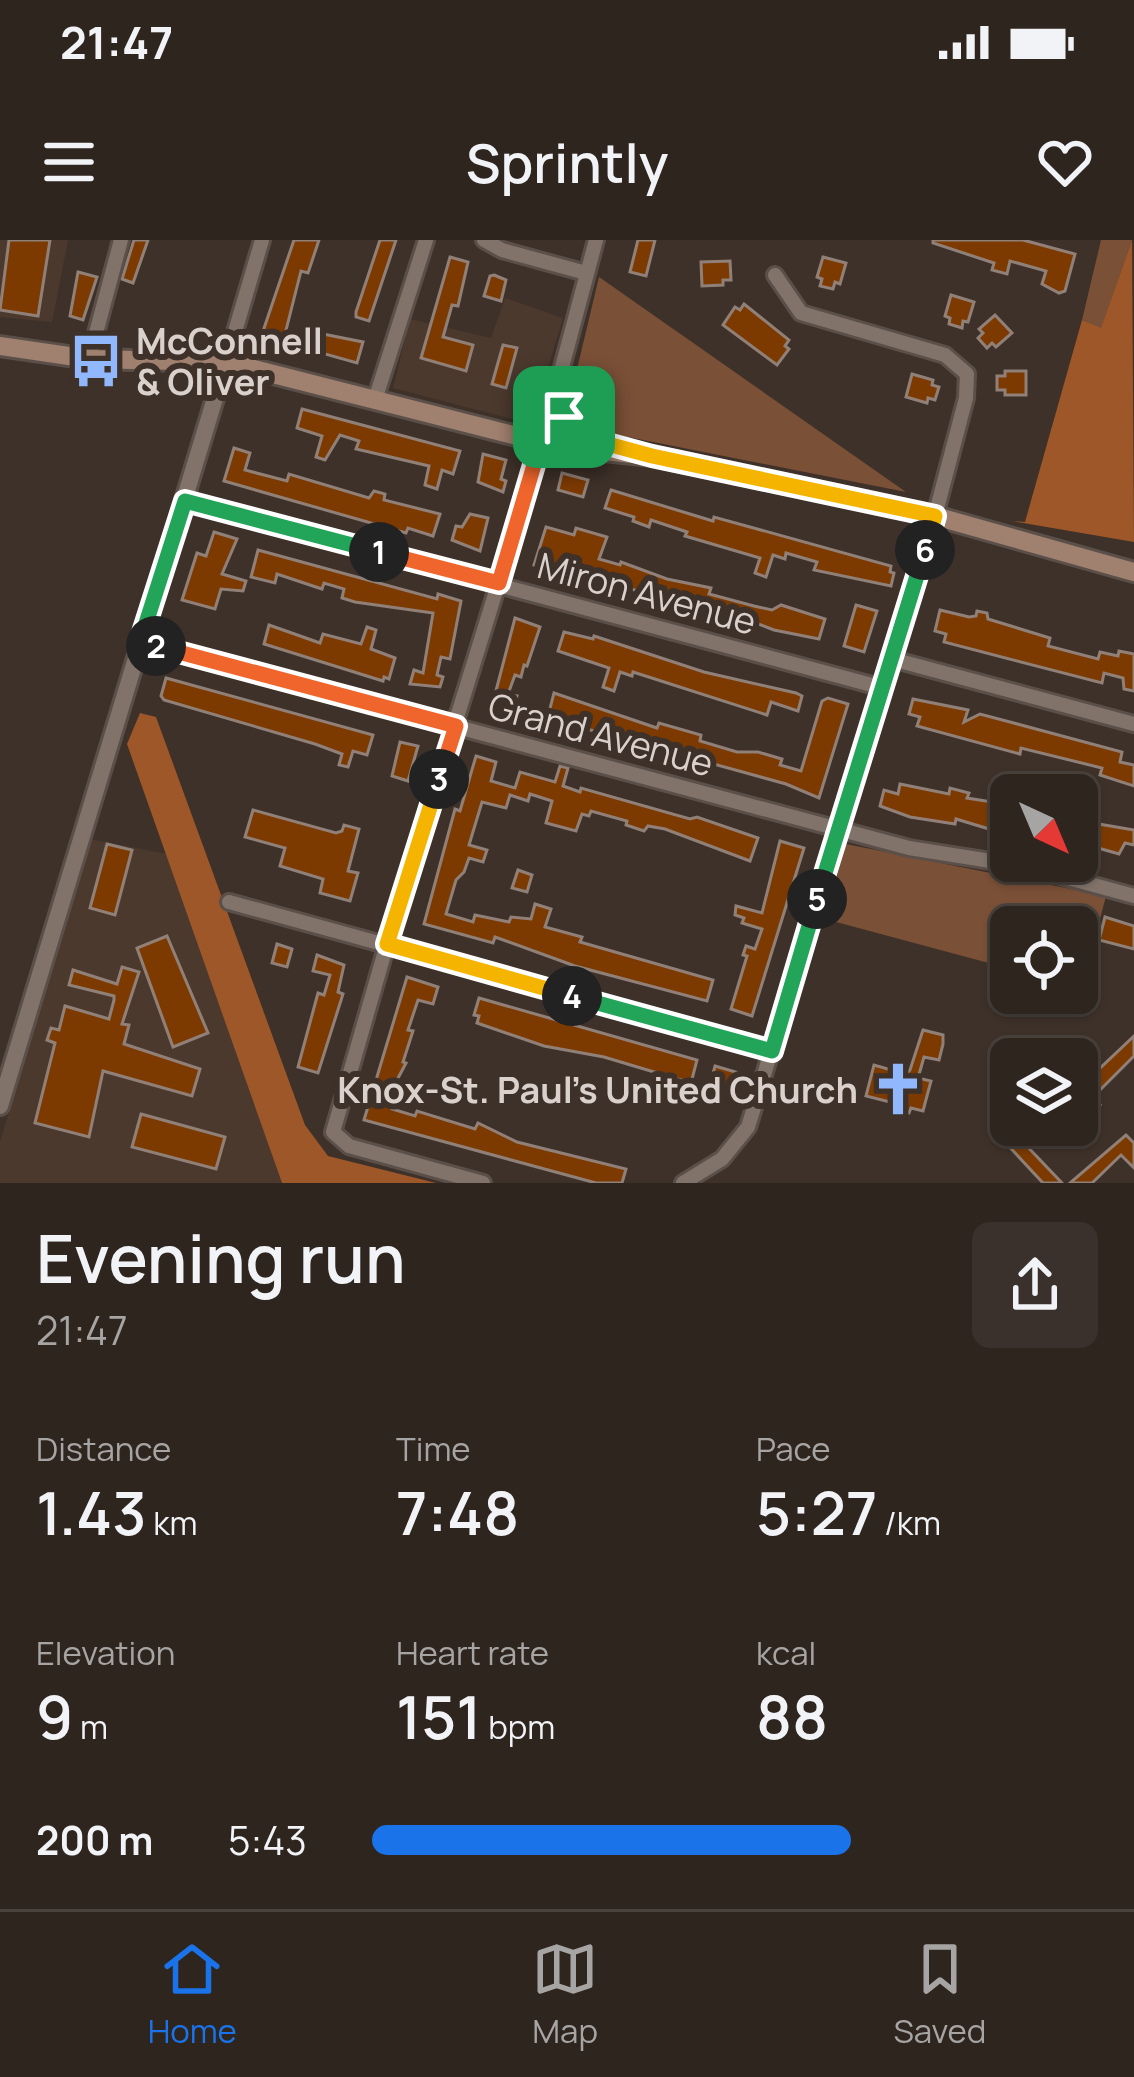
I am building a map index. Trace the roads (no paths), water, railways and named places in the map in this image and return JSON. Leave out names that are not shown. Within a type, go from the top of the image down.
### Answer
[{"type":"main road","points":[[0,346],[89,358],[226,362],[542,442],[652,456]]},
{"type":"main road","points":[[558,384],[564,417],[574,430],[593,440],[935,516],[1134,572]]},
{"type":"street","points":[[89,358],[121,240]]},
{"type":"street","points":[[0,1106],[262,240]]},
{"type":"street","points":[[375,400],[426,240]]},
{"type":"street","points":[[484,240],[502,250],[586,273]]},
{"type":"street","points":[[483,1183],[349,1146],[333,1132],[542,442],[596,240]]},
{"type":"street","points":[[683,1183],[722,1159],[748,1127],[884,688],[966,398],[967,374],[945,355],[801,313],[775,275]]},
{"type":"street","name":"Miron Avenue","points":[[185,501],[884,688]]},
{"type":"street","name":"Grand Avenue","points":[[140,642],[909,848],[1028,867],[1134,896]]},
{"type":"street","points":[[892,659],[1134,724]]},
{"type":"street","points":[[229,902],[771,1054]]},
{"type":"place","name":"McConnell & Oliver","points":[[96,361]]},
{"type":"place","name":"Knox-St. Paul's United Church","points":[[898,1089]]}]
